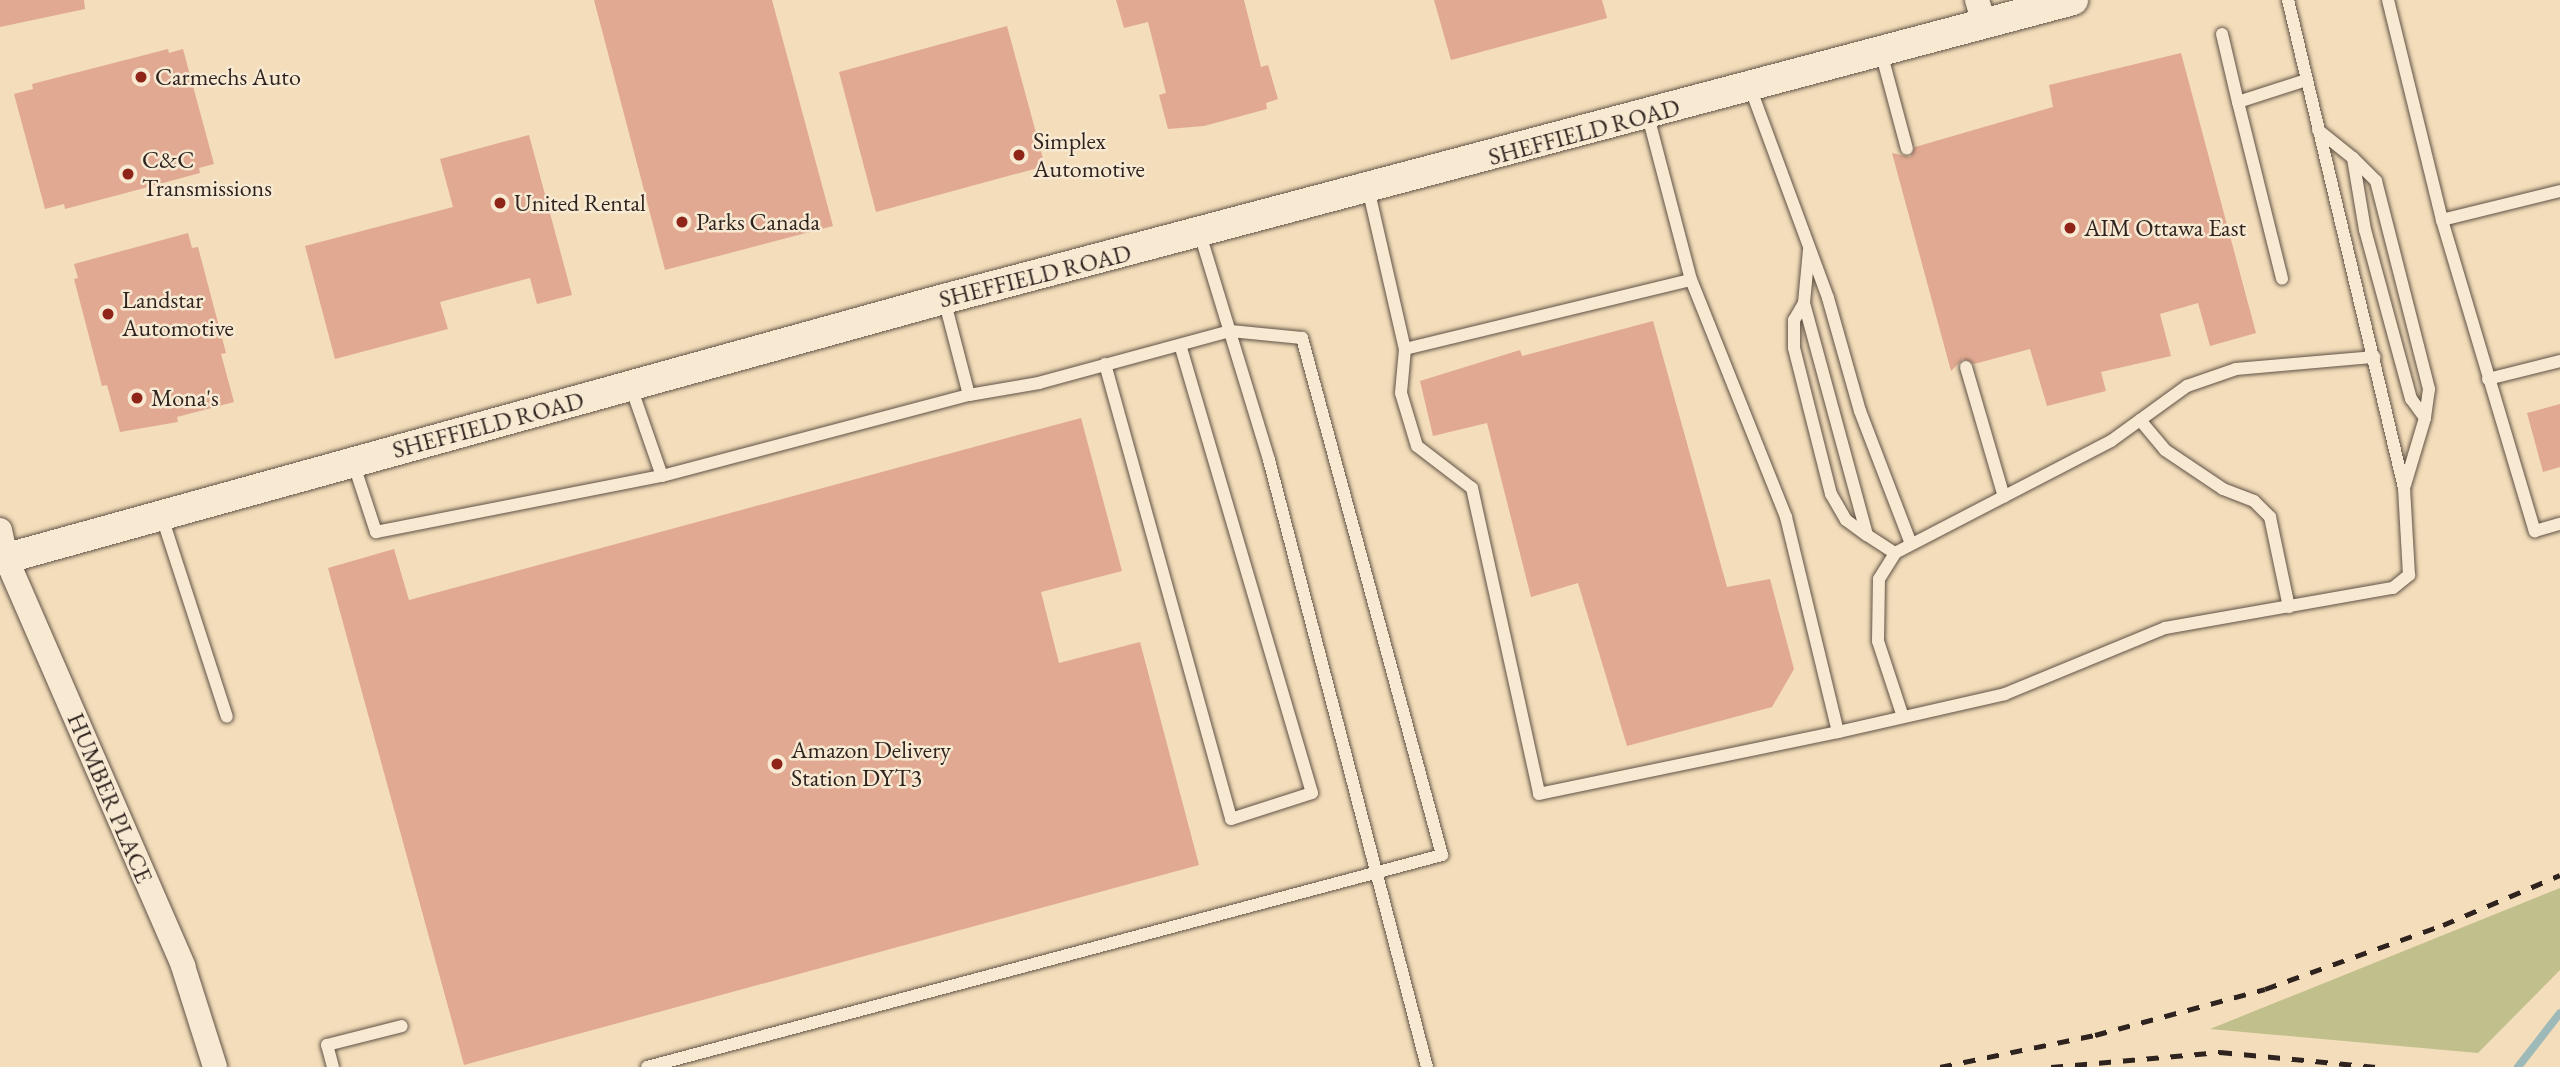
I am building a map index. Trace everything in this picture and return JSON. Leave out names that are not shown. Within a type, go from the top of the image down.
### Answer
[{"type":"street","name":"SHEFFIELD ROAD","points":[[2,549],[161,514],[944,299],[1648,116],[1881,51],[1980,12],[2073,0]]},
{"type":"street","name":"HUMBER PLACE","points":[[2,549],[183,967],[215,1067]]},
{"type":"lane","points":[[1368,188],[1405,349],[1401,393],[1417,446],[1472,488],[1539,794],[2006,694],[2165,628],[2393,588],[2409,575],[2404,488],[2288,0]]},
{"type":"lane","points":[[2388,0],[2442,220],[2535,531],[2560,524]]},
{"type":"lane","points":[[2222,34],[2282,279]]},
{"type":"lane","points":[[1881,51],[1907,149]]},
{"type":"lane","points":[[2238,102],[2306,80]]},
{"type":"lane","points":[[1750,87],[1810,246],[1860,411],[1912,544]]},
{"type":"lane","points":[[1648,116],[1691,280],[1786,517],[1838,732]]},
{"type":"lane","points":[[2318,130],[2376,181],[2429,389],[2425,418],[2404,488]]},
{"type":"lane","points":[[2353,158],[2365,230],[2411,399],[2425,418]]},
{"type":"lane","points":[[2442,220],[2560,191]]},
{"type":"lane","points":[[1200,234],[1269,460],[1380,875],[1427,1067]]},
{"type":"lane","points":[[1810,246],[1804,303],[1867,535]]},
{"type":"lane","points":[[1405,349],[1691,280]]},
{"type":"lane","points":[[944,299],[969,395]]},
{"type":"lane","points":[[1804,303],[1794,320],[1794,348],[1831,494],[1846,520],[1895,553]]},
{"type":"lane","points":[[353,462],[376,532],[662,476],[969,395],[1039,383],[1105,364],[1181,347],[1230,331],[1302,338],[1442,855],[1380,875],[647,1067]]},
{"type":"lane","points":[[1105,364],[1231,819],[1312,793],[1181,347]]},
{"type":"lane","points":[[1903,717],[1878,641],[1878,579],[1895,553],[2111,441],[2187,386],[2236,369],[2374,357]]},
{"type":"lane","points":[[2488,379],[2560,361]]},
{"type":"lane","points":[[1966,367],[2004,497]]},
{"type":"lane","points":[[631,386],[662,476]]},
{"type":"lane","points":[[2140,419],[2165,450],[2223,489],[2254,501],[2270,517],[2289,607]]},
{"type":"lane","points":[[161,514],[227,718]]},
{"type":"lane","points":[[333,1067],[327,1045],[402,1026]]},
{"type":"shaded area","points":[[2560,888],[2560,970],[2478,1053],[2210,1029]]},
{"type":"building","points":[[0,0],[84,0],[85,9],[0,27]]},
{"type":"building","points":[[594,0],[772,0],[833,226],[665,270]]},
{"type":"building","points":[[1116,0],[1244,0],[1261,67],[1268,65],[1278,99],[1266,103],[1267,109],[1204,126],[1168,129],[1159,95],[1166,93],[1148,22],[1124,28]]},
{"type":"building","points":[[1434,0],[1602,0],[1607,18],[1451,60]]},
{"type":"building","points":[[1007,26],[1045,166],[876,212],[839,72]]},
{"type":"building","points":[[168,49],[169,53],[183,49],[214,164],[199,168],[200,173],[122,194],[65,209],[64,204],[45,209],[14,94],[33,89],[32,84]]},
{"type":"building","name":"AIM Ottawa East","points":[[2181,53],[2256,333],[2210,346],[2198,303],[2160,314],[2171,356],[2101,372],[2106,391],[2047,406],[2030,349],[1974,364],[1963,359],[1951,371],[1892,153],[1910,157],[1915,147],[2053,107],[2049,85]]},
{"type":"building","points":[[529,135],[572,295],[537,304],[530,278],[440,302],[448,329],[335,359],[305,246],[453,207],[440,159]]},
{"type":"building","points":[[188,233],[192,248],[198,247],[226,353],[221,354],[234,402],[177,417],[178,422],[120,432],[107,385],[102,386],[74,279],[78,278],[74,264]]},
{"type":"building","points":[[1653,321],[1727,587],[1770,579],[1794,669],[1772,707],[1627,746],[1578,583],[1531,597],[1487,423],[1433,436],[1420,381],[1520,350],[1522,356]]},
{"type":"building","points":[[2560,404],[2560,467],[2543,472],[2527,413]]},
{"type":"building","name":"Amazon Delivery Station DYT3","points":[[1081,418],[1122,571],[1041,592],[1059,663],[1140,642],[1199,865],[464,1065],[328,568],[394,549],[409,600]]},
{"type":"waterway","points":[[2518,1067],[2560,1013]]},
{"type":"railway","points":[[1940,1067],[2095,1035],[2265,989],[2443,925],[2560,875]]},
{"type":"railway","points":[[2051,1067],[2220,1052],[2376,1067]]},
{"type":"place","name":"Carmechs Auto","points":[[141,77]]},
{"type":"place","name":"Simplex Automotive","points":[[1019,155]]},
{"type":"place","name":"C&C Transmissions","points":[[128,174]]},
{"type":"place","name":"United Rental","points":[[500,203]]},
{"type":"place","name":"Parks Canada","points":[[682,222]]},
{"type":"place","name":"AIM Ottawa East","points":[[2070,228]]},
{"type":"place","name":"Landstar Automotive","points":[[108,314]]},
{"type":"place","name":"Mona's","points":[[137,398]]},
{"type":"place","name":"Amazon Delivery Station DYT3","points":[[777,764]]}]
